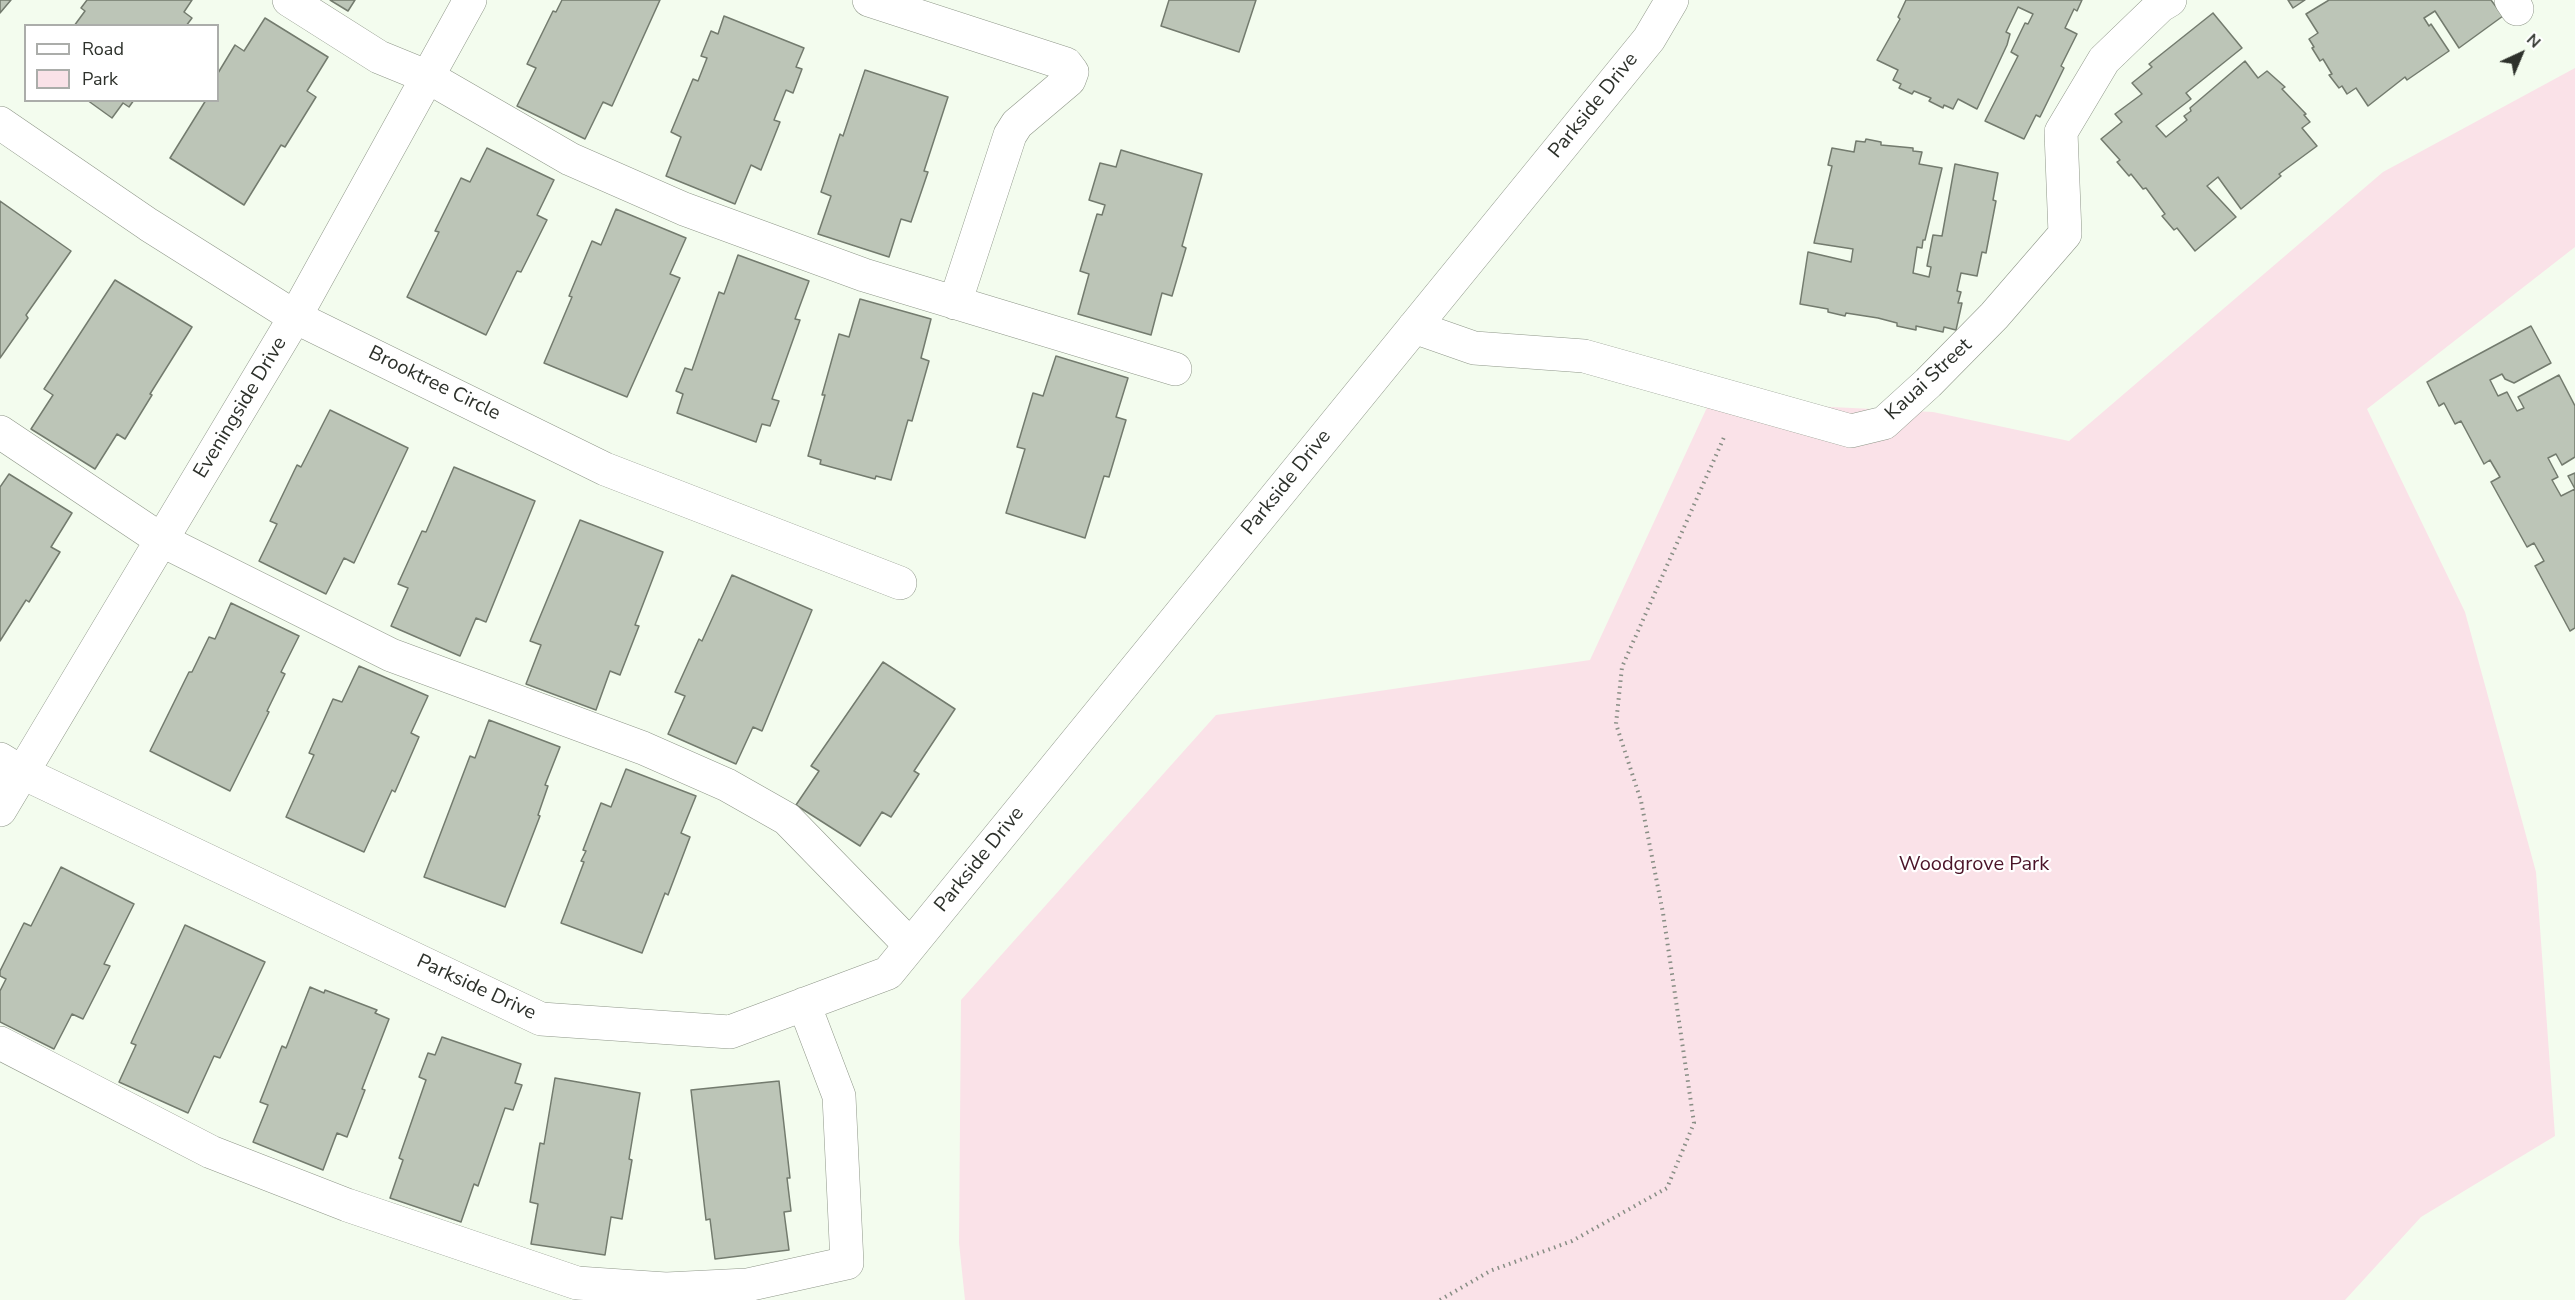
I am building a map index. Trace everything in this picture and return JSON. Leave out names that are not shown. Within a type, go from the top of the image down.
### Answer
[{"type":"street","points":[[289,0],[379,57],[428,77],[570,159],[684,209],[864,275],[1175,369]]},
{"type":"street","name":"Eveningside Drive","points":[[0,810],[11,766],[163,541],[295,317],[470,0]]},
{"type":"street","points":[[869,0],[1066,64],[1072,72],[1068,80],[1017,124],[1010,135],[955,303]]},
{"type":"street","name":"Parkside Drive","points":[[11,766],[541,1019],[730,1032],[888,973],[1649,39],[1672,0]]},
{"type":"street","name":"Kauai Street","points":[[1414,327],[1474,348],[1584,356],[1851,431],[1884,423],[1914,397],[1988,323],[2066,234],[2061,132],[2104,60],[2159,2]]},
{"type":"street","name":"Brooktree Circle","points":[[0,123],[149,225],[295,317],[605,469],[900,583]]},
{"type":"street","points":[[0,432],[163,541],[391,655],[643,748],[727,785],[787,819],[910,945]]},
{"type":"street","points":[[0,1043],[211,1152],[347,1205],[577,1283],[666,1289],[747,1285],[847,1263],[839,1096],[804,1004]]},
{"type":"path","points":[[1440,1300],[1490,1271],[1572,1241],[1668,1188],[1694,1123],[1663,913],[1641,801],[1616,724],[1622,667],[1726,434]]},
{"type":"green space","name":"Woodgrove Park","points":[[2575,68],[2575,247],[2367,409],[2465,612],[2536,872],[2555,1136],[2421,1217],[2345,1300],[965,1300],[959,1243],[961,1000],[1216,715],[1590,660],[1710,401],[1933,412],[2069,441],[2383,172]]},
{"type":"building","points":[[0,0],[11,0],[0,13]]},
{"type":"building","points":[[87,0],[192,0],[184,12],[192,18],[188,24],[75,24],[85,11],[81,8]]},
{"type":"building","points":[[330,0],[355,0],[348,11]]},
{"type":"building","points":[[562,0],[660,0],[612,106],[603,102],[585,139],[517,106],[536,68],[527,64],[553,11],[556,12]]},
{"type":"building","points":[[1169,0],[1256,0],[1239,52],[1161,26]]},
{"type":"building","points":[[1906,0],[2082,0],[2077,11],[2074,9],[2065,28],[2077,34],[2061,66],[2064,68],[2040,117],[2036,115],[2024,139],[1985,121],[2018,56],[2011,52],[2025,23],[2028,24],[2033,14],[2018,7],[2006,32],[2010,34],[2007,45],[1977,109],[1958,99],[1953,109],[1944,105],[1943,108],[1929,101],[1931,98],[1914,91],[1912,94],[1899,88],[1901,84],[1893,80],[1898,70],[1877,60],[1900,19],[1898,17]]},
{"type":"building","points":[[2288,0],[2305,0],[2293,8]]},
{"type":"building","points":[[2329,0],[2491,0],[2503,16],[2459,48],[2435,11],[2424,18],[2429,26],[2431,24],[2449,51],[2407,80],[2405,77],[2368,106],[2356,88],[2347,94],[2342,86],[2339,88],[2329,75],[2332,74],[2323,59],[2320,61],[2312,48],[2314,47],[2309,39],[2318,33],[2306,14]]},
{"type":"building","points":[[2213,13],[2242,48],[2186,93],[2191,99],[2156,126],[2166,137],[2187,120],[2184,116],[2191,111],[2190,108],[2245,61],[2258,78],[2267,71],[2285,87],[2282,89],[2306,114],[2304,115],[2310,122],[2302,128],[2317,146],[2279,174],[2281,176],[2241,209],[2218,177],[2207,186],[2236,217],[2195,251],[2177,228],[2174,230],[2162,216],[2165,214],[2146,188],[2143,189],[2131,174],[2129,176],[2117,162],[2120,160],[2101,139],[2122,122],[2115,114],[2142,94],[2132,83],[2152,67],[2149,64]]},
{"type":"building","points":[[724,16],[804,48],[796,67],[802,69],[793,93],[786,90],[774,120],[780,122],[761,170],[751,165],[735,204],[666,176],[681,137],[671,132],[693,79],[698,81],[707,58],[701,56],[711,31],[718,34]]},
{"type":"building","points":[[265,18],[328,57],[307,91],[316,97],[285,147],[281,145],[244,205],[170,158],[205,102],[219,102],[219,71],[235,45],[244,51]]},
{"type":"building","points":[[865,70],[948,97],[924,171],[928,172],[911,222],[901,219],[889,257],[818,234],[831,196],[821,192],[840,134],[843,136]]},
{"type":"building","points":[[90,102],[133,102],[129,107],[123,103],[112,118]]},
{"type":"building","points":[[1866,139],[1881,142],[1881,145],[1913,148],[1913,151],[1922,152],[1919,164],[1942,168],[1925,240],[1923,240],[1922,248],[1917,247],[1913,273],[1929,277],[1931,267],[1927,266],[1933,235],[1942,236],[1955,164],[1998,173],[1993,200],[1996,201],[1986,253],[1982,252],[1977,276],[1961,273],[1957,291],[1961,292],[1958,303],[1962,303],[1956,330],[1944,327],[1943,332],[1916,326],[1916,330],[1897,326],[1897,323],[1878,318],[1846,313],[1845,316],[1828,312],[1828,309],[1800,304],[1808,252],[1851,262],[1853,249],[1814,243],[1832,166],[1828,165],[1832,148],[1854,152],[1856,141],[1865,142]]},
{"type":"building","points":[[487,148],[554,180],[537,215],[547,220],[521,272],[517,271],[486,335],[407,297],[439,232],[435,231],[461,178],[470,182]]},
{"type":"building","points":[[1121,150],[1202,174],[1182,246],[1186,248],[1172,296],[1162,293],[1151,335],[1078,314],[1089,274],[1080,271],[1097,214],[1102,215],[1105,205],[1089,200],[1100,163],[1116,167]]},
{"type":"building","points":[[0,201],[71,251],[26,315],[28,318],[0,358]]},
{"type":"building","points":[[616,209],[686,238],[670,274],[680,278],[627,397],[544,363],[572,297],[569,296],[592,241],[601,245]]},
{"type":"building","points":[[738,255],[809,281],[795,319],[800,320],[772,399],[779,401],[770,426],[762,424],[756,442],[677,413],[683,394],[676,391],[685,368],[692,370],[719,292],[724,294]]},
{"type":"building","points":[[115,280],[192,327],[125,439],[117,434],[95,469],[31,429],[53,395],[44,389]]},
{"type":"building","points":[[860,299],[931,319],[921,358],[929,361],[912,421],[908,420],[891,480],[876,476],[875,479],[820,464],[821,460],[808,456],[839,334],[849,337]]},
{"type":"building","points":[[2531,326],[2551,363],[2514,383],[2505,379],[2502,374],[2490,380],[2498,396],[2507,392],[2517,411],[2524,408],[2518,397],[2559,375],[2575,406],[2575,457],[2562,465],[2556,454],[2548,458],[2558,477],[2552,480],[2561,496],[2575,489],[2575,628],[2570,631],[2535,566],[2544,561],[2534,543],[2527,547],[2491,482],[2500,477],[2490,460],[2484,464],[2461,421],[2455,424],[2444,403],[2439,406],[2427,382]]},
{"type":"building","points":[[1056,356],[1128,378],[1116,417],[1126,420],[1109,477],[1104,476],[1085,538],[1006,513],[1025,449],[1017,447],[1033,393],[1043,396]]},
{"type":"building","points":[[330,410],[408,448],[354,563],[344,558],[326,594],[259,561],[277,524],[270,521],[297,465],[301,467]]},
{"type":"building","points":[[454,467],[535,501],[486,622],[476,618],[460,656],[391,626],[408,588],[398,584],[422,531],[426,532]]},
{"type":"building","points":[[2575,473],[2575,489],[2568,476]]},
{"type":"building","points":[[9,474],[72,513],[51,547],[60,552],[29,602],[26,600],[0,641],[0,487]]},
{"type":"building","points":[[580,520],[663,552],[635,625],[639,626],[620,675],[610,671],[596,710],[526,684],[541,645],[530,641]]},
{"type":"building","points":[[732,575],[812,610],[762,731],[753,727],[736,764],[668,734],[685,696],[675,692],[699,639],[702,641]]},
{"type":"building","points":[[231,603],[299,636],[281,672],[285,674],[267,711],[269,712],[230,791],[150,751],[189,672],[192,672],[209,637],[215,639]]},
{"type":"building","points":[[883,662],[955,709],[914,771],[919,774],[891,817],[882,812],[860,846],[796,805],[819,771],[811,766]]},
{"type":"building","points":[[359,666],[428,696],[411,733],[419,737],[395,792],[392,790],[364,852],[286,817],[314,755],[309,753],[333,699],[342,702]]},
{"type":"building","points":[[489,720],[560,747],[545,785],[548,786],[538,815],[540,816],[505,907],[424,877],[470,756],[475,758]]},
{"type":"building","points":[[626,769],[696,796],[681,833],[690,837],[668,895],[665,893],[642,953],[561,923],[584,862],[581,861],[586,851],[583,850],[601,803],[611,807]]},
{"type":"building","points":[[61,867],[134,904],[104,964],[110,966],[83,1019],[72,1014],[54,1049],[0,1022],[0,991],[6,979],[0,976],[0,971],[24,923],[31,926]]},
{"type":"building","points":[[185,925],[265,962],[220,1058],[214,1056],[188,1113],[119,1082],[136,1045],[131,1043]]},
{"type":"building","points":[[310,987],[324,993],[325,990],[377,1010],[375,1013],[389,1019],[362,1089],[365,1090],[347,1137],[337,1133],[323,1170],[253,1142],[268,1105],[260,1102],[282,1046],[286,1048]]},
{"type":"building","points":[[442,1037],[521,1064],[515,1083],[522,1085],[513,1110],[505,1108],[478,1186],[474,1184],[461,1222],[390,1198],[403,1160],[399,1158],[426,1080],[419,1077],[428,1053],[435,1055]]},
{"type":"building","points":[[555,1078],[640,1093],[622,1219],[611,1217],[605,1255],[531,1244],[538,1204],[530,1202],[540,1143],[544,1144]]},
{"type":"building","points":[[779,1081],[790,1178],[787,1178],[791,1211],[784,1212],[789,1250],[715,1259],[710,1219],[706,1220],[691,1090]]}]
